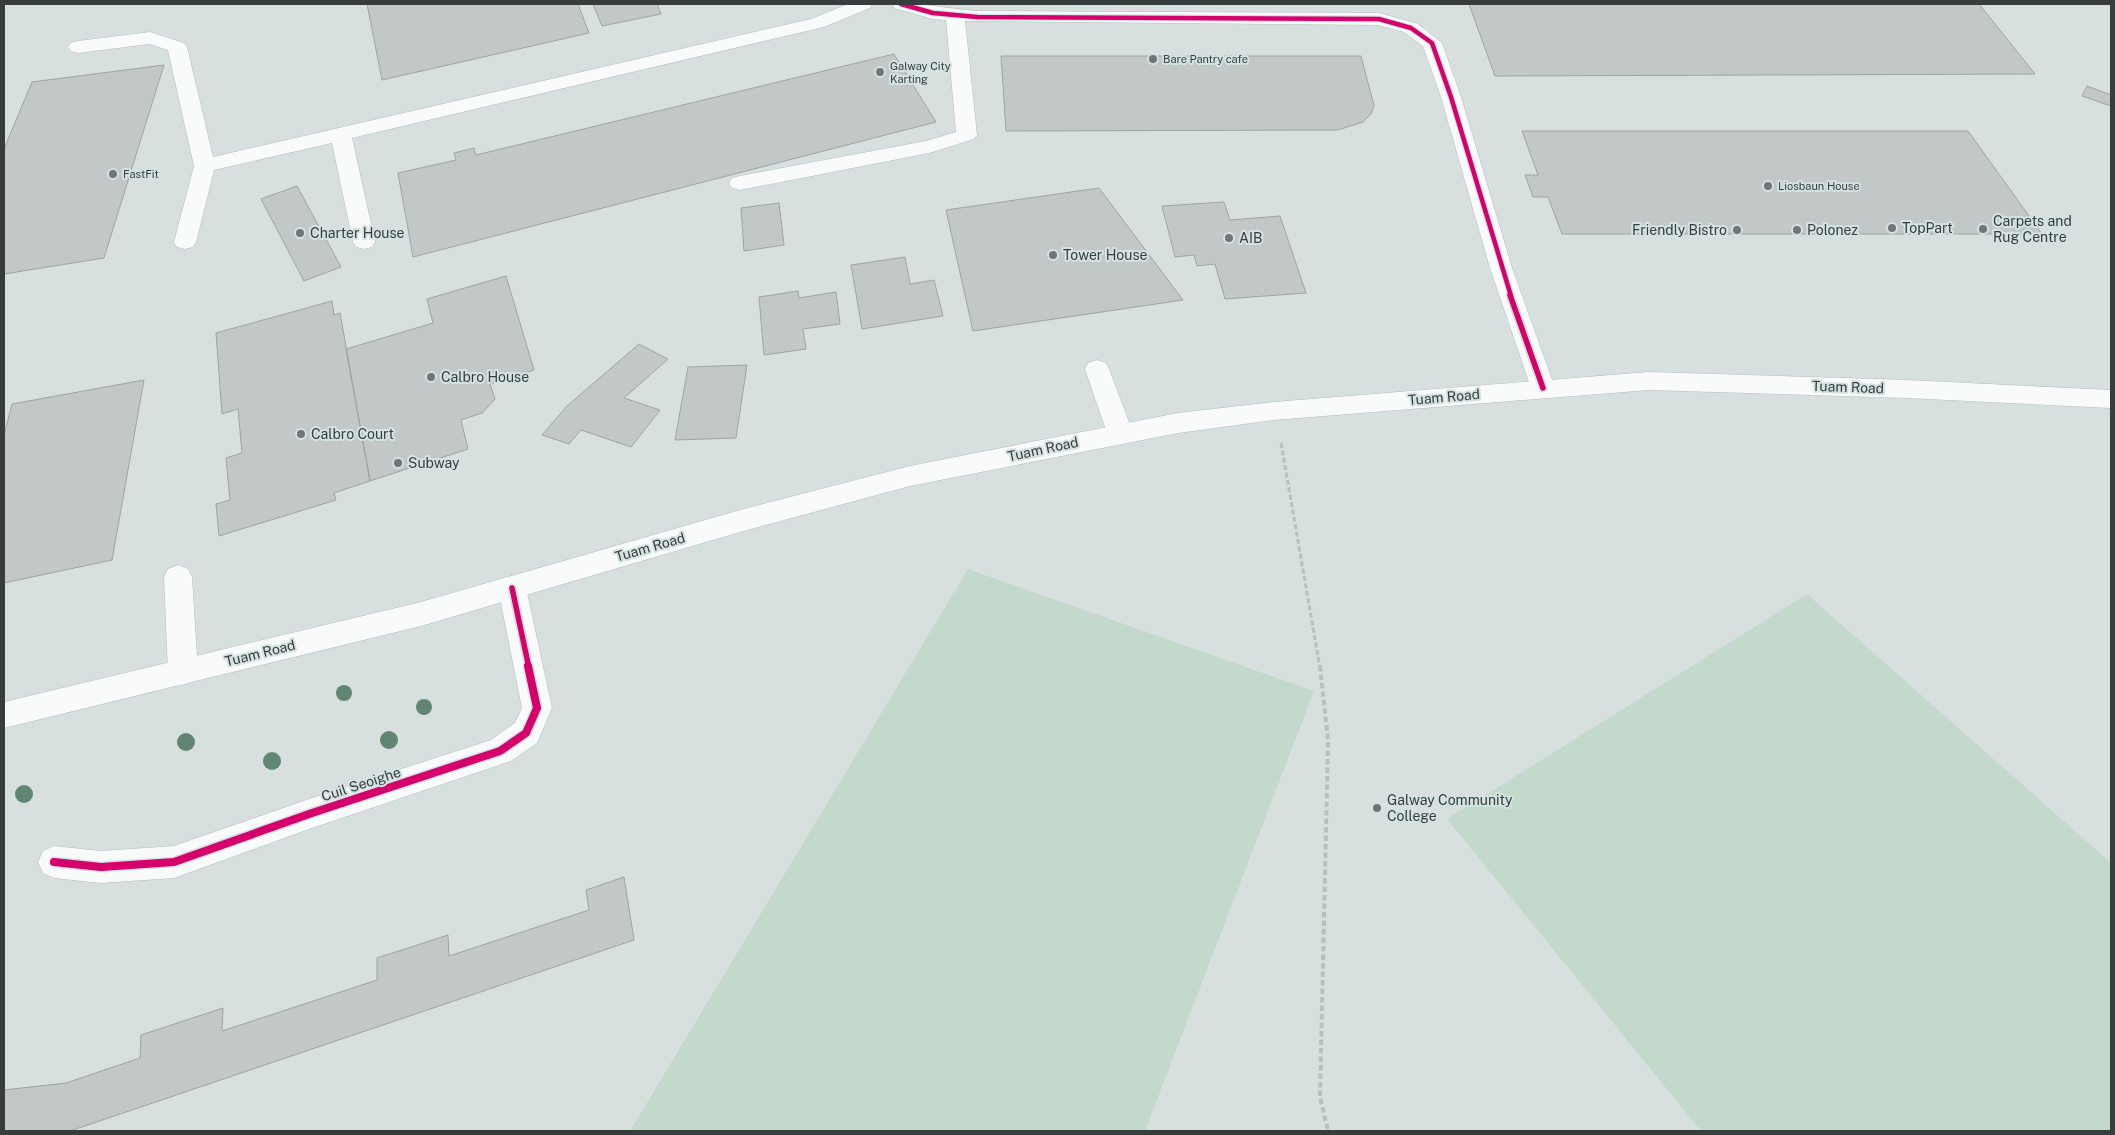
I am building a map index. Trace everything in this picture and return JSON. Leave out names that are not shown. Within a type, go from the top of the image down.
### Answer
[{"type":"main road","points":[[205,166],[817,23],[864,4]]},
{"type":"main road","points":[[901,4],[933,13],[977,17],[1410,20],[1432,43],[1501,268],[1543,388]]},
{"type":"main road","points":[[740,183],[929,147],[967,135],[955,15]]},
{"type":"main road","points":[[78,47],[150,38],[177,47],[205,166],[185,242]]},
{"type":"main road","points":[[341,135],[364,242]]},
{"type":"main road","points":[[1097,369],[1120,433]]},
{"type":"main road","name":"Tuam Road","points":[[4,715],[421,614],[740,521],[910,476],[1178,423],[1274,411],[1649,381],[1907,389],[2111,399]]},
{"type":"main road","points":[[178,577],[183,672]]},
{"type":"main road","name":"Cuil Seoighe","points":[[54,862],[101,867],[174,862],[312,813],[500,751],[526,733],[537,708],[512,588]]},
{"type":"path","points":[[1274,411],[1290,484],[1320,664],[1328,740],[1320,1097],[1328,1131]]},
{"type":"green space","points":[[968,569],[1314,691],[1145,1131],[630,1131]]},
{"type":"green space","points":[[1807,594],[2111,863],[2111,1131],[1701,1131],[1447,819]]},
{"type":"building","points":[[367,4],[578,4],[589,33],[382,80]]},
{"type":"building","points":[[593,4],[657,4],[661,14],[602,26]]},
{"type":"building","points":[[1469,4],[1979,4],[2035,74],[1495,76]]},
{"type":"building","points":[[894,54],[936,122],[413,257],[398,173],[456,160],[454,153],[474,148],[476,155]]},
{"type":"building","points":[[1001,56],[1361,56],[1374,106],[1371,114],[1363,122],[1338,130],[1006,131]]},
{"type":"building","points":[[164,65],[104,258],[4,274],[4,149],[32,82]]},
{"type":"building","points":[[2087,86],[2111,95],[2111,106],[2082,96]]},
{"type":"building","name":"Liosbaun House","points":[[1522,131],[1968,131],[2042,234],[1562,234],[1548,197],[1533,197],[1525,175],[1538,175]]},
{"type":"building","name":"Charter House","points":[[297,186],[341,267],[304,281],[261,199]]},
{"type":"building","name":"Tower House","points":[[1099,188],[1183,300],[973,331],[946,210]]},
{"type":"building","name":"AIB","points":[[1224,202],[1230,220],[1280,216],[1306,293],[1225,299],[1215,264],[1197,266],[1194,255],[1175,257],[1162,206]]},
{"type":"building","points":[[779,203],[784,245],[744,251],[741,208]]},
{"type":"building","points":[[905,257],[910,284],[934,280],[943,316],[862,329],[851,265]]},
{"type":"building","name":"Calbro House","points":[[506,276],[534,370],[490,384],[495,399],[482,413],[461,420],[468,449],[370,481],[346,349],[433,323],[427,299]]},
{"type":"building","points":[[798,291],[799,298],[836,292],[840,324],[803,329],[806,349],[764,355],[759,297]]},
{"type":"building","name":"Calbro Court","points":[[332,301],[334,315],[340,313],[370,481],[334,493],[336,500],[219,536],[216,504],[230,500],[226,458],[242,453],[238,409],[222,414],[216,333]]},
{"type":"building","points":[[639,344],[668,359],[624,398],[660,410],[631,447],[581,430],[569,444],[542,435],[567,406]]},
{"type":"building","points":[[747,365],[736,438],[675,440],[688,367]]},
{"type":"building","points":[[144,380],[112,560],[4,583],[4,435],[12,404]]},
{"type":"building","points":[[624,877],[634,940],[70,1131],[4,1131],[4,1090],[66,1083],[140,1058],[141,1035],[223,1008],[222,1031],[377,980],[377,958],[448,935],[449,956],[589,910],[586,890]]},
{"type":"cycle path","points":[[901,4],[933,13],[977,17],[1379,19],[1411,28],[1432,43],[1451,97],[1501,268],[1543,388]]},
{"type":"cycle path","points":[[54,862],[101,867],[174,862],[312,813],[500,751],[526,733],[537,708],[512,588]]},
{"type":"place","name":"Bare Pantry cafe","points":[[1153,59]]},
{"type":"place","name":"Galway City Karting","points":[[880,72]]},
{"type":"place","name":"FastFit","points":[[113,174]]},
{"type":"place","name":"Liosbaun House","points":[[1768,186]]},
{"type":"place","name":"TopPart","points":[[1892,228]]},
{"type":"place","name":"Carpets and Rug Centre","points":[[1983,229]]},
{"type":"place","name":"Friendly Bistro","points":[[1737,230]]},
{"type":"place","name":"Polonez","points":[[1797,230]]},
{"type":"place","name":"Charter House","points":[[300,233]]},
{"type":"place","name":"AIB","points":[[1229,238]]},
{"type":"place","name":"Tower House","points":[[1053,255]]},
{"type":"place","name":"Calbro House","points":[[431,377]]},
{"type":"place","name":"Calbro Court","points":[[301,434]]},
{"type":"place","name":"Subway","points":[[398,463]]},
{"type":"place","name":"Galway Community College","points":[[1377,808]]}]
